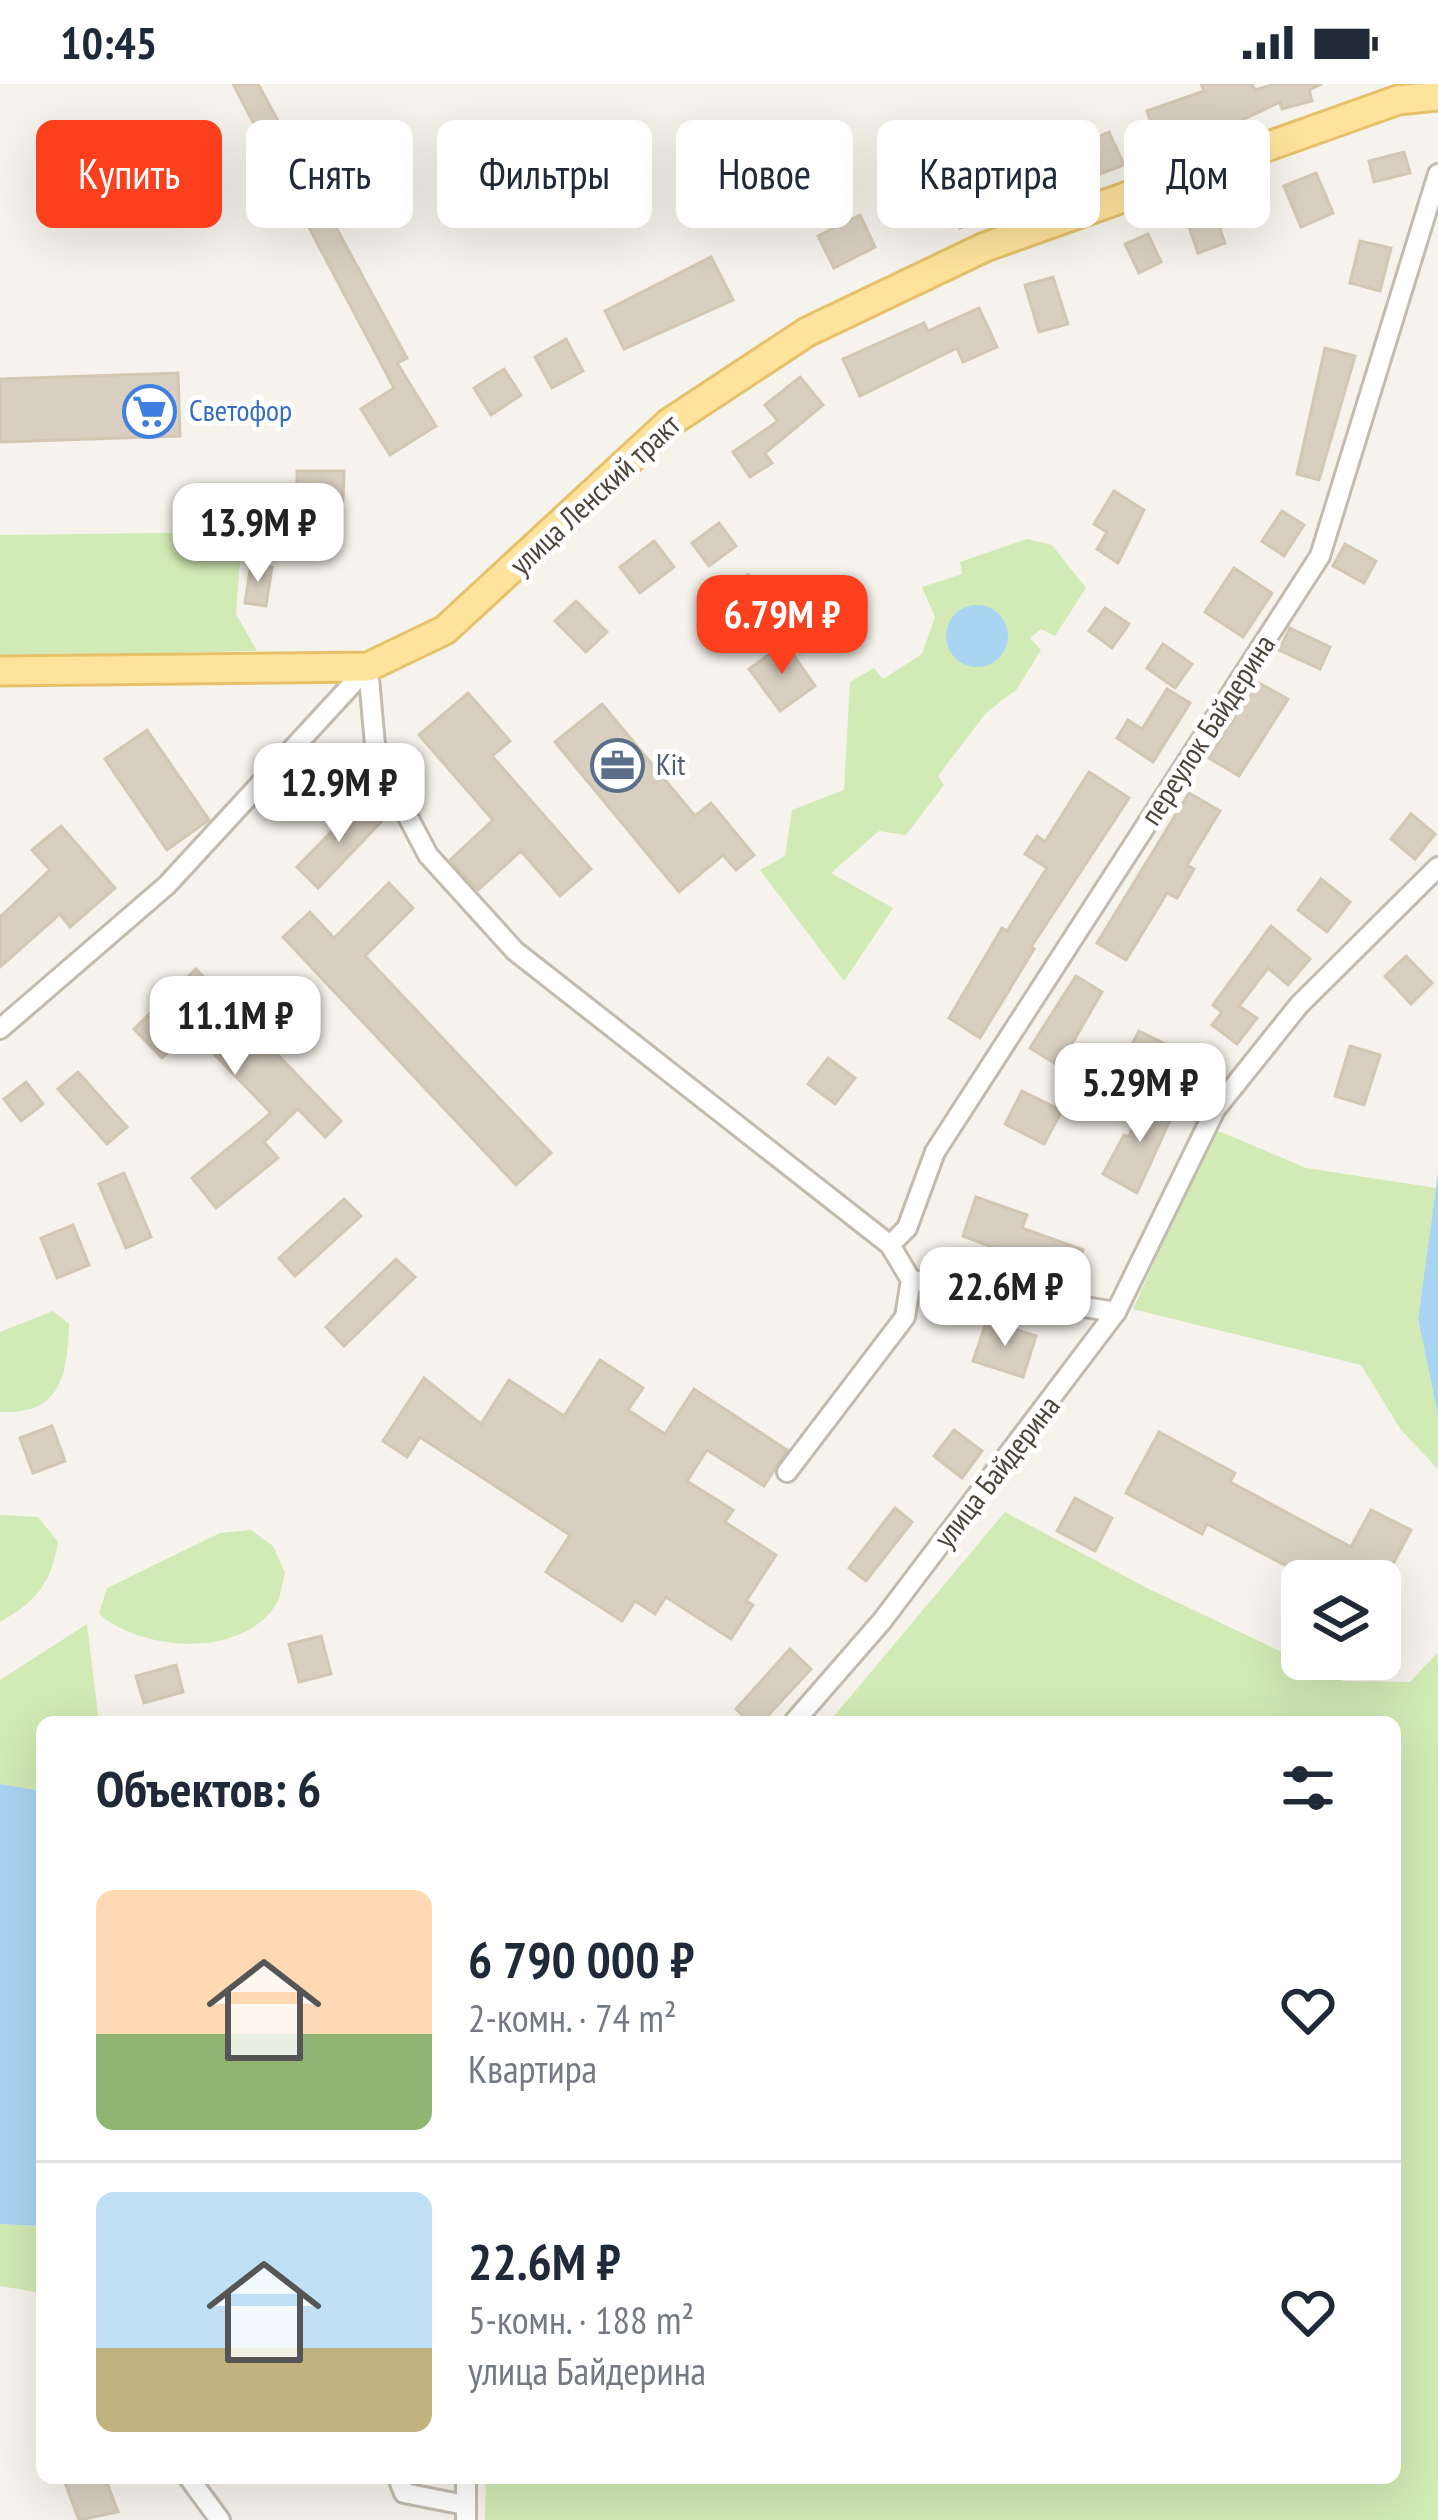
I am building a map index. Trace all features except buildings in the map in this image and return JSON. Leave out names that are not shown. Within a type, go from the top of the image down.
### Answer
[{"type":"main road","name":"улица Ленский тракт","points":[[0,671],[368,667],[445,630],[669,423],[807,332],[985,247],[1398,100],[1438,96]]},
{"type":"street","name":"переулок Байдерина","points":[[890,1244],[907,1228],[935,1152],[1320,556],[1438,174]]},
{"type":"street","points":[[0,1029],[167,884],[368,667]]},
{"type":"street","points":[[368,667],[376,756],[428,855],[515,951],[890,1244],[911,1280],[905,1318],[787,1472]]},
{"type":"street","name":"улица Байдерина","points":[[799,1716],[896,1604],[1116,1312],[1215,1110],[1299,1005],[1438,867]]},
{"type":"street","points":[[911,1280],[1116,1312]]},
{"type":"street","points":[[193,2484],[220,2520]]},
{"type":"street","points":[[401,2484],[404,2492],[465,2512]]},
{"type":"green space","points":[[242,532],[236,614],[257,651],[0,657],[0,535]]},
{"type":"green space","points":[[1027,539],[1052,545],[1086,588],[1055,636],[1041,629],[1030,638],[1041,650],[1017,689],[986,713],[938,776],[944,785],[906,835],[879,831],[831,873],[893,908],[844,981],[760,870],[785,856],[792,810],[844,790],[850,682],[874,668],[883,679],[922,654],[935,617],[922,587],[962,574],[960,562]]},
{"type":"green space","points":[[1214,1129],[1306,1168],[1436,1188],[1418,1319],[1438,1415],[1438,1469],[1401,1430],[1361,1365],[1133,1309]]},
{"type":"green space","points":[[53,1311],[69,1324],[57,1388],[37,1407],[0,1412],[0,1332]]},
{"type":"green space","points":[[1005,1512],[1147,1588],[1281,1652],[1281,1680],[1410,1682],[1438,1652],[1438,2520],[485,2520],[486,2484],[1401,2484],[1401,1716],[834,1716]]},
{"type":"green space","points":[[0,1515],[38,1517],[58,1542],[40,1590],[0,1622]]},
{"type":"green space","points":[[251,1530],[273,1546],[285,1573],[275,1606],[256,1625],[236,1636],[188,1644],[139,1635],[99,1614],[107,1588],[220,1533]]},
{"type":"green space","points":[[87,1624],[98,1716],[36,1716],[36,1790],[0,1784],[0,1680]]},
{"type":"green space","points":[[0,2224],[36,2226],[36,2292],[0,2286]]},
{"type":"water","points":[[977,605],[999,614],[1008,636],[999,658],[977,667],[955,658],[946,636],[955,614]]},
{"type":"water","points":[[1438,1173],[1438,1415],[1418,1319]]},
{"type":"water","points":[[0,1784],[36,1790],[36,2226],[0,2224]]},
{"type":"place","name":"Светофор","points":[[150,411]]},
{"type":"place","name":"Kit","points":[[617,765]]}]
